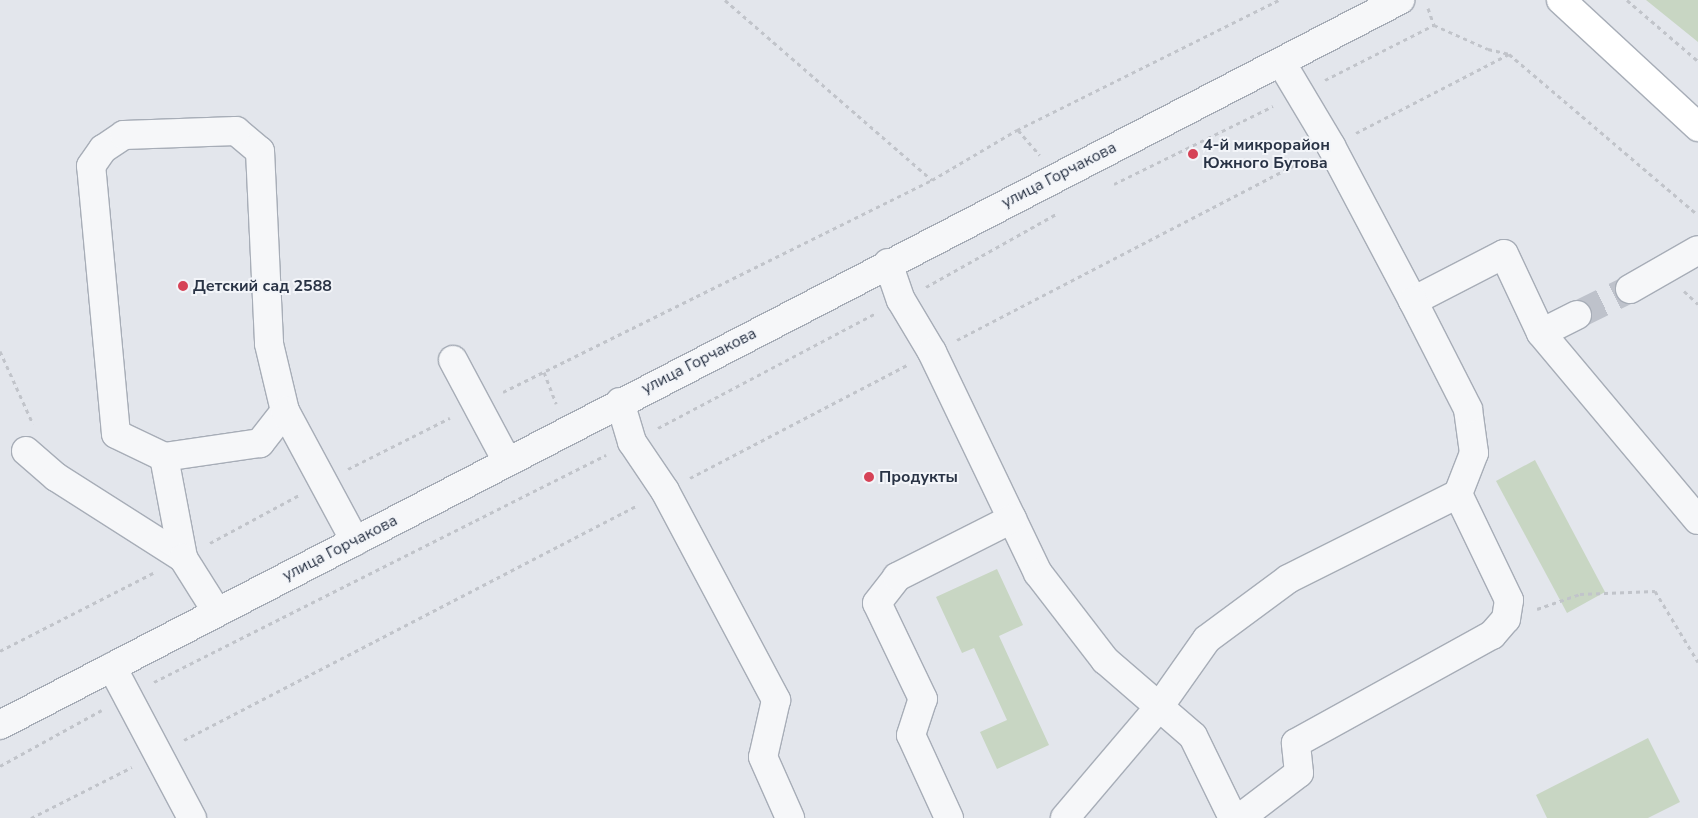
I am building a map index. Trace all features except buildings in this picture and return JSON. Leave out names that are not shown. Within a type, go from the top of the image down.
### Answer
[{"type":"main road","points":[[1561,0],[1698,127]]},
{"type":"street","name":"улица Горчакова","points":[[0,725],[888,263],[1400,0]]},
{"type":"street","points":[[1065,818],[1159,707],[1207,639],[1288,579],[1458,494],[1474,453],[1468,409],[1331,146],[1301,92],[1281,62]]},
{"type":"street","points":[[285,411],[260,442],[164,457],[116,434],[91,166],[103,149],[124,135],[236,131],[260,151],[269,344],[285,411],[354,541]]},
{"type":"street","points":[[1630,289],[1698,250]]},
{"type":"street","points":[[1413,301],[1504,254],[1541,333],[1698,520]]},
{"type":"street","points":[[888,263],[901,300],[932,352],[1038,573],[1105,660],[1193,736],[1233,818]]},
{"type":"street","points":[[1541,333],[1577,315]]},
{"type":"street","points":[[453,360],[507,461]]},
{"type":"street","points":[[620,402],[632,442],[665,491],[776,700],[763,757],[790,818]]},
{"type":"street","points":[[26,451],[56,476],[183,558]]},
{"type":"street","points":[[164,457],[183,558],[217,612]]},
{"type":"street","points":[[1240,818],[1300,773],[1296,743],[1492,635],[1506,620],[1509,600],[1458,494]]},
{"type":"street","points":[[949,818],[911,735],[922,700],[878,603],[897,577],[1012,519]]},
{"type":"street","points":[[112,667],[192,818]]},
{"type":"path","points":[[725,0],[932,180]]},
{"type":"path","points":[[0,651],[183,558],[323,481],[932,180],[1017,130],[1279,0]]},
{"type":"path","points":[[1627,0],[1698,61]]},
{"type":"path","points":[[1427,6],[1432,12],[1434,25]]},
{"type":"path","points":[[1434,25],[1488,49],[1509,54],[1698,215]]},
{"type":"path","points":[[1107,187],[1434,25]]},
{"type":"path","points":[[31,818],[1509,54]]},
{"type":"path","points":[[0,766],[127,696],[632,442],[901,300],[1064,210]]},
{"type":"path","points":[[0,351],[38,437],[26,451]]},
{"type":"path","points":[[1506,620],[1580,594],[1656,591],[1698,662]]},
{"type":"green space","points":[[1646,0],[1698,0],[1698,42]]},
{"type":"green space","points":[[1535,460],[1605,592],[1567,613],[1496,481]]},
{"type":"green space","points":[[997,569],[1023,625],[999,636],[1049,745],[997,769],[980,732],[1007,720],[974,648],[962,653],[936,597]]},
{"type":"green space","points":[[1648,738],[1680,802],[1648,818],[1547,818],[1536,795]]},
{"type":"tunnel","points":[[1577,315],[1630,289]]},
{"type":"place","name":"4-й микрорайон Южного Бутова","points":[[1193,154]]},
{"type":"place","name":"Детский сад 2588","points":[[183,286]]},
{"type":"place","name":"Продукты","points":[[869,477]]}]
